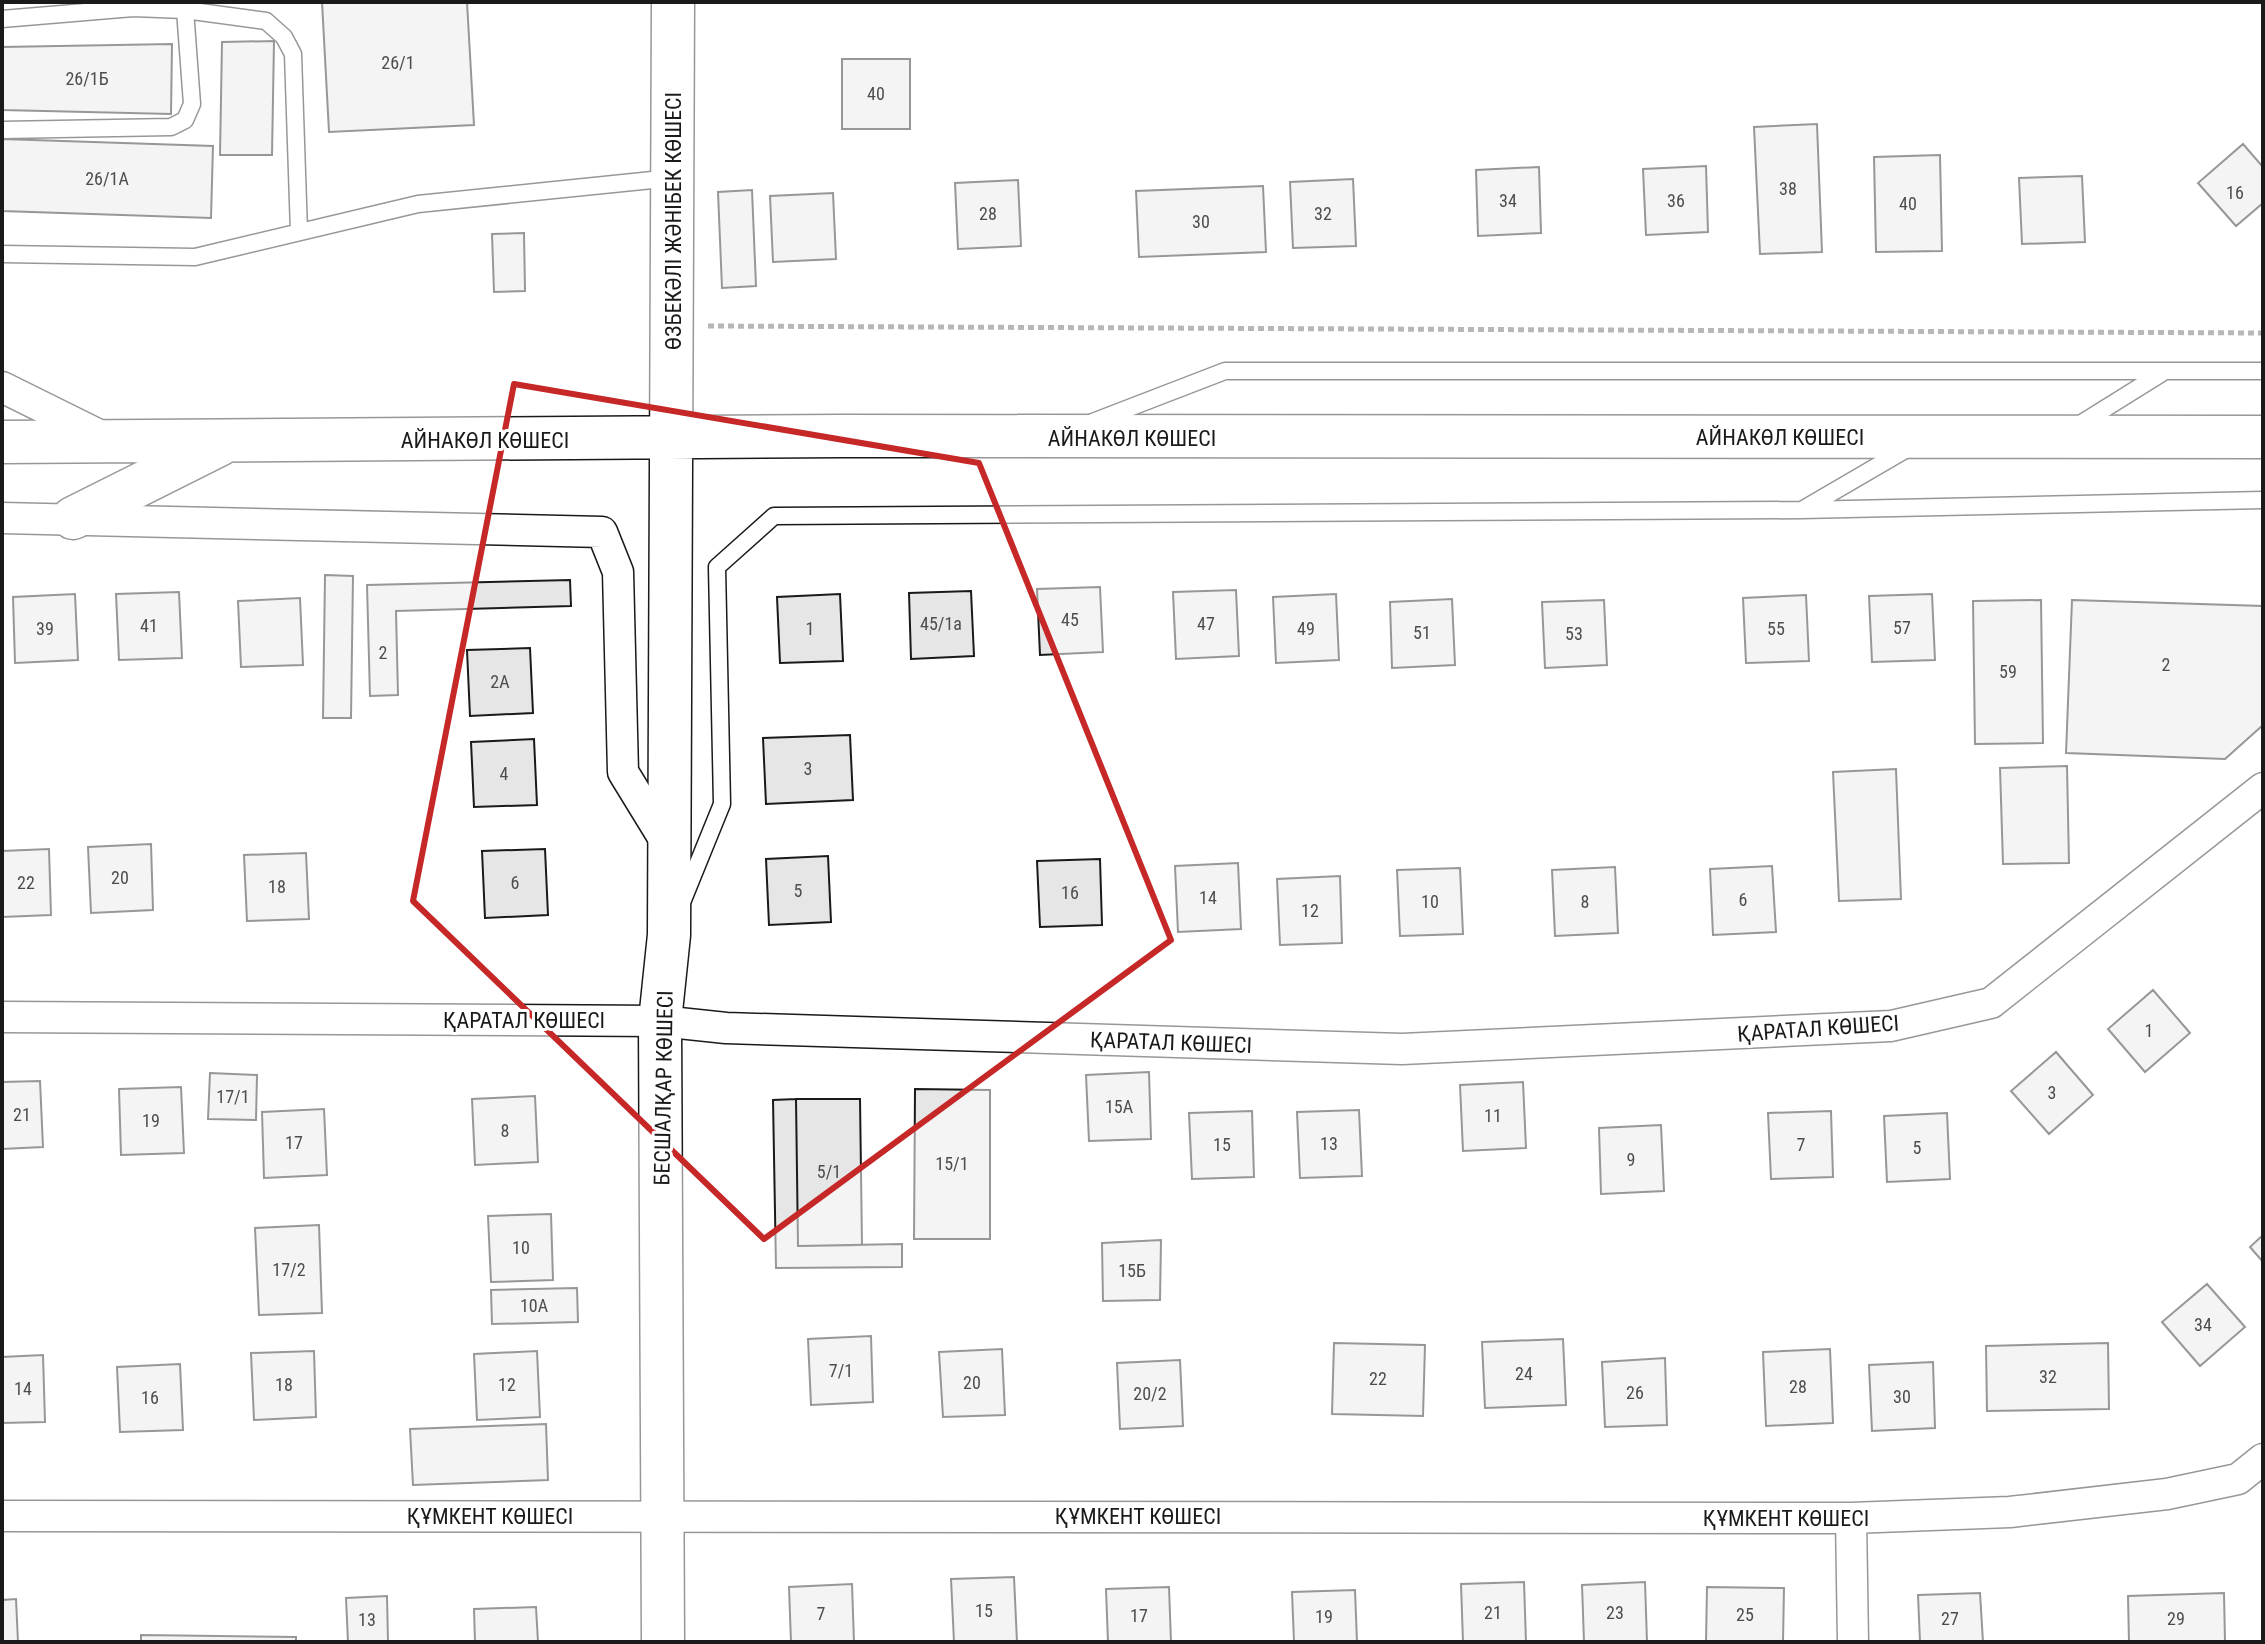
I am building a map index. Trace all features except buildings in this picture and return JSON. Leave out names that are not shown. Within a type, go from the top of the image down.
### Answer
[{"type":"main road","name":"ӨЗБЕКӘЛІ ЖӘНІБЕК КӨШЕСІ","points":[[671,439],[673,2]]},
{"type":"main road","name":"АЙНАКӨЛ КӨШЕСІ","points":[[2,442],[810,436],[2263,437]]},
{"type":"main road","name":"БЕСШАЛҚАР КӨШЕСІ","points":[[663,1642],[660,1021],[669,935],[671,439]]},
{"type":"main road","points":[[73,518],[227,441]]},
{"type":"street","points":[[2,387],[112,441]]},
{"type":"street","points":[[2,518],[602,532],[618,572],[623,772],[669,847]]},
{"type":"street","name":"ҚАРАТАЛ КӨШЕСІ","points":[[2,1017],[660,1021],[726,1028],[1402,1049],[1891,1026],[1991,1003],[2263,788]]},
{"type":"street","name":"ҚҰМКЕНТ КӨШЕСІ","points":[[2,1516],[1851,1518],[2010,1512],[2167,1494],[2238,1479],[2263,1459]]},
{"type":"street","points":[[1851,1518],[1853,1642]]},
{"type":"lane","points":[[2,19],[133,8],[185,10],[266,21],[284,37],[293,54],[299,232]]},
{"type":"lane","points":[[2,130],[171,127],[185,120],[192,104],[185,10]]},
{"type":"lane","points":[[2,254],[195,257],[418,204],[674,178]]},
{"type":"lane","points":[[1049,438],[1225,371],[2263,371]]},
{"type":"lane","points":[[2061,436],[2164,373]]},
{"type":"lane","points":[[1801,510],[1929,437]]},
{"type":"lane","points":[[669,935],[722,804],[717,567],[774,516],[1801,510],[2263,500]]},
{"type":"path","points":[[673,325],[2263,333]]},
{"type":"highlighted area","points":[[514,384],[979,463],[1171,940],[764,1239],[413,901]]}]
